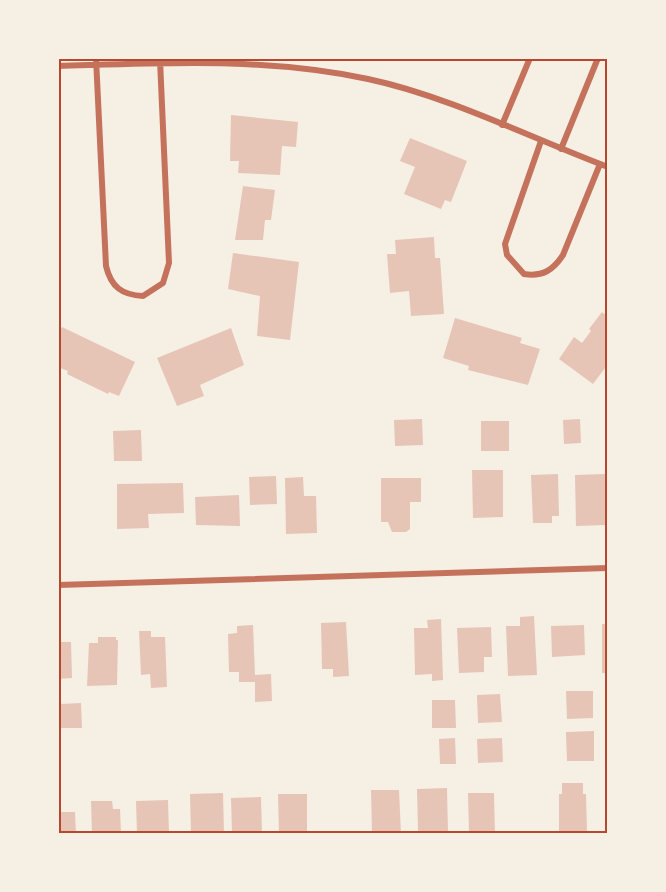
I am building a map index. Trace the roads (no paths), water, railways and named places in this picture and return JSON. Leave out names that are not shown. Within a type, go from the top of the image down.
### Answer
[{"type":"street","points":[[502,125],[530,58]]},
{"type":"street","points":[[561,149],[598,58]]},
{"type":"street","points":[[96,62],[106,266],[113,284],[120,291],[143,296],[163,283],[169,263],[160,60]]},
{"type":"street","points":[[58,66],[160,60],[280,65],[369,79],[413,92],[608,167]]},
{"type":"street","points":[[541,141],[505,244],[507,255],[524,274],[544,274],[559,261],[600,164]]},
{"type":"street","points":[[58,585],[608,568]]}]
